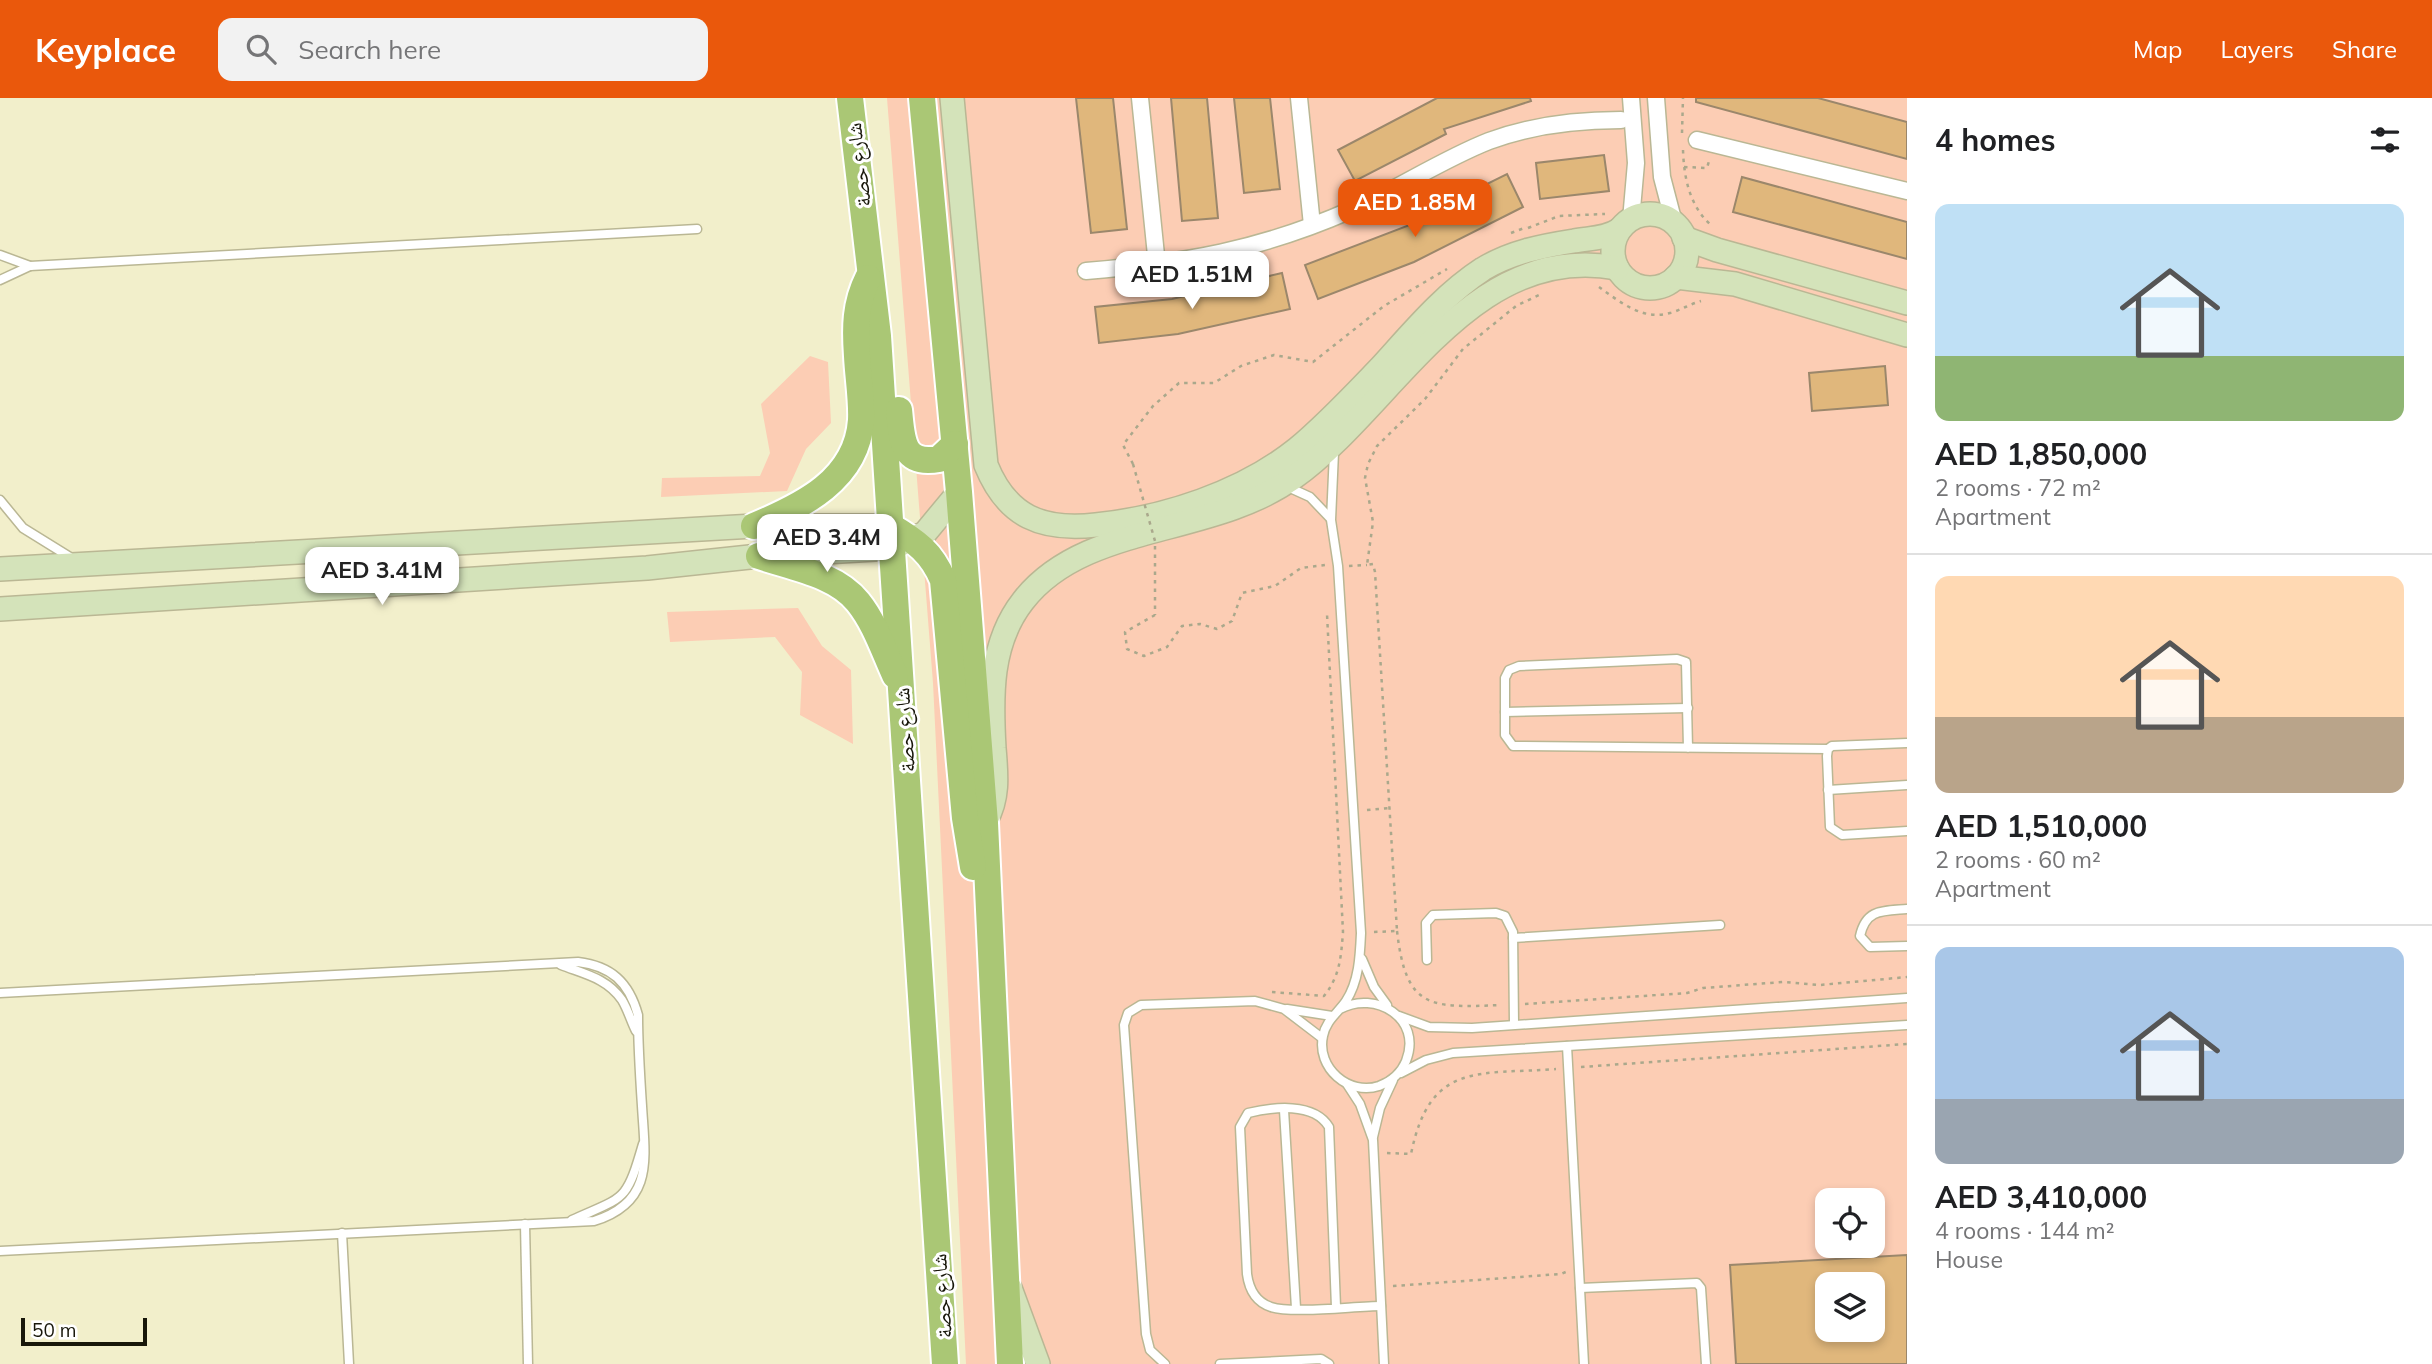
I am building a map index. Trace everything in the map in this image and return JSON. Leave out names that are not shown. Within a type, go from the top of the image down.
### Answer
[{"type":"main road","name":"شارع حصة","points":[[850,98],[899,538],[902,690],[945,1364]]},
{"type":"main road","points":[[922,98],[955,443],[985,823],[1010,1364]]},
{"type":"main road","points":[[754,526],[797,509],[817,496],[849,461],[858,441],[861,419],[855,319],[863,288],[871,274]]},
{"type":"main road","points":[[878,336],[893,360],[902,440],[907,452],[928,461],[939,459],[955,443]]},
{"type":"main road","points":[[899,538],[935,561],[943,580],[968,846],[990,930]]},
{"type":"main road","points":[[759,556],[826,579],[857,600],[872,623],[902,690]]},
{"type":"street","points":[[952,98],[986,465],[1007,502],[1044,524],[1085,526],[1156,514],[1211,496],[1263,472],[1307,440],[1465,282],[1531,238],[1602,237],[1620,221],[1654,214],[1717,250],[1907,303]]},
{"type":"street","points":[[1140,98],[1157,265]]},
{"type":"street","points":[[1298,98],[1312,225]]},
{"type":"street","points":[[1631,98],[1636,163],[1613,253],[1617,268],[1633,284],[1644,288],[1667,284],[1676,277],[1687,255],[1664,189],[1656,98]]},
{"type":"street","points":[[1087,271],[1212,257],[1350,211],[1491,141],[1554,124],[1620,120]]},
{"type":"street","points":[[1633,133],[1658,132]]},
{"type":"street","points":[[1697,140],[1907,191]]},
{"type":"street","points":[[985,823],[996,791],[993,700],[998,652],[1011,618],[1032,590],[1058,566],[1087,551],[1218,515],[1281,485],[1335,443],[1430,344],[1488,295],[1512,281],[1564,268],[1617,268]]},
{"type":"street","points":[[1676,277],[1735,284],[1907,335]]},
{"type":"street","points":[[7,612],[647,568],[759,556],[899,538],[935,525],[959,492]]},
{"type":"street","points":[[0,569],[754,526],[899,538]]},
{"type":"street","points":[[1006,1279],[1038,1364]]},
{"type":"lane","points":[[0,279],[30,266],[697,229]]},
{"type":"lane","points":[[0,255],[30,266]]},
{"type":"lane","points":[[1335,443],[1331,520],[1338,566],[1361,933],[1360,954],[1352,988],[1340,1009],[1332,1016],[1322,1038],[1327,1065],[1347,1084],[1360,1104],[1373,1140]]},
{"type":"lane","points":[[1281,485],[1310,496],[1331,520]]},
{"type":"lane","points":[[0,500],[32,535],[81,564]]},
{"type":"lane","points":[[1688,748],[1689,667],[1686,662],[1677,659],[1519,666],[1509,670],[1505,678],[1505,735],[1513,746],[1688,748],[1828,749],[1832,746],[1907,743]]},
{"type":"lane","points":[[1505,712],[1688,708]]},
{"type":"lane","points":[[1828,749],[1830,827],[1834,832],[1842,835],[1907,831]]},
{"type":"lane","points":[[1828,790],[1907,785]]},
{"type":"lane","points":[[1907,909],[1873,912],[1863,921],[1860,936],[1870,947],[1907,946]]},
{"type":"lane","points":[[1427,960],[1426,923],[1433,915],[1500,914],[1511,923],[1513,938],[1514,1023]]},
{"type":"lane","points":[[1513,938],[1720,925]]},
{"type":"lane","points":[[1360,954],[1374,987],[1392,1010]]},
{"type":"lane","points":[[0,993],[558,964],[593,976],[609,986],[622,1000],[638,1034],[644,1140],[634,1175],[625,1192],[607,1207],[569,1222],[0,1251]]},
{"type":"lane","points":[[1399,1016],[1438,1028],[1907,998]]},
{"type":"lane","points":[[1165,1364],[1150,1350],[1146,1334],[1125,1019],[1141,1005],[1240,999],[1332,1016]]},
{"type":"lane","points":[[1340,1009],[1360,1001],[1382,1004],[1399,1016],[1405,1025],[1409,1046],[1404,1066],[1395,1076],[1380,1108],[1373,1140],[1384,1364]]},
{"type":"lane","points":[[1284,1009],[1322,1038]]},
{"type":"lane","points":[[1347,1084],[1376,1087],[1426,1059],[1453,1053],[1907,1025]]},
{"type":"lane","points":[[1567,1046],[1584,1364]]},
{"type":"lane","points":[[1336,1307],[1331,1132],[1326,1122],[1316,1113],[1301,1108],[1252,1112],[1240,1123],[1247,1274],[1251,1290],[1263,1303],[1279,1309],[1381,1306]]},
{"type":"lane","points":[[1284,1110],[1296,1308]]},
{"type":"lane","points":[[525,1224],[528,1364]]},
{"type":"lane","points":[[342,1233],[349,1364]]},
{"type":"lane","points":[[1580,1288],[1697,1283],[1701,1288],[1706,1364]]},
{"type":"lane","points":[[1220,1364],[1321,1359],[1329,1364]]},
{"type":"path","points":[[1683,98],[1684,177],[1693,202],[1710,225],[1718,230]]},
{"type":"path","points":[[1508,234],[1531,238],[1559,216],[1620,221]]},
{"type":"path","points":[[1452,267],[1384,306],[1313,362],[1274,355],[1241,366],[1214,383],[1179,383],[1153,406],[1123,445],[1133,464],[1155,541],[1154,615],[1125,632],[1127,649],[1144,656],[1167,647],[1182,626],[1200,624],[1217,629],[1232,621],[1242,593],[1275,586],[1301,568],[1373,564],[1397,931],[1402,971],[1411,987],[1430,1002],[1453,1006],[1514,1004],[1687,993],[1703,988],[1783,982],[1820,985],[1907,977]]},
{"type":"path","points":[[1589,285],[1599,287],[1631,308],[1647,314],[1666,314],[1708,299]]},
{"type":"path","points":[[1367,565],[1373,522],[1365,478],[1368,464],[1377,446],[1424,399],[1464,349],[1516,306],[1548,291]]},
{"type":"path","points":[[1270,1004],[1273,990],[1324,996],[1337,980],[1343,932],[1327,605]]},
{"type":"path","points":[[1343,932],[1397,931]]},
{"type":"path","points":[[1373,1152],[1411,1154],[1427,1104],[1461,1076],[1907,1044]]},
{"type":"path","points":[[1380,1287],[1561,1274],[1572,1269],[1578,1258]]},
{"type":"shaded area","points":[[887,98],[1907,98],[1907,1364],[966,1364],[933,683]]},
{"type":"shaded area","points":[[810,356],[828,362],[831,423],[806,449],[787,491],[661,497],[662,478],[760,476],[770,453],[761,404]]},
{"type":"shaded area","points":[[798,608],[822,646],[851,670],[853,744],[800,715],[802,672],[775,637],[670,642],[667,612]]},
{"type":"building","points":[[1076,98],[1113,98],[1127,229],[1091,233]]},
{"type":"building","points":[[1171,98],[1207,98],[1218,218],[1182,221]]},
{"type":"building","points":[[1234,98],[1270,98],[1280,189],[1244,193]]},
{"type":"building","points":[[1437,98],[1530,98],[1531,101],[1444,129],[1446,134],[1355,181],[1338,150]]},
{"type":"building","points":[[1696,98],[1818,98],[1907,122],[1907,159],[1696,102]]},
{"type":"building","points":[[1604,155],[1609,191],[1540,199],[1536,163]]},
{"type":"building","points":[[1507,174],[1523,207],[1414,262],[1318,299],[1305,265],[1415,223],[1414,220]]},
{"type":"building","points":[[1742,177],[1907,222],[1907,259],[1733,212]]},
{"type":"building","points":[[1282,273],[1290,309],[1178,334],[1099,343],[1095,307],[1172,299]]},
{"type":"building","points":[[1885,366],[1888,405],[1812,411],[1809,373]]},
{"type":"building","points":[[1907,1255],[1907,1364],[1736,1364],[1730,1265]]}]
